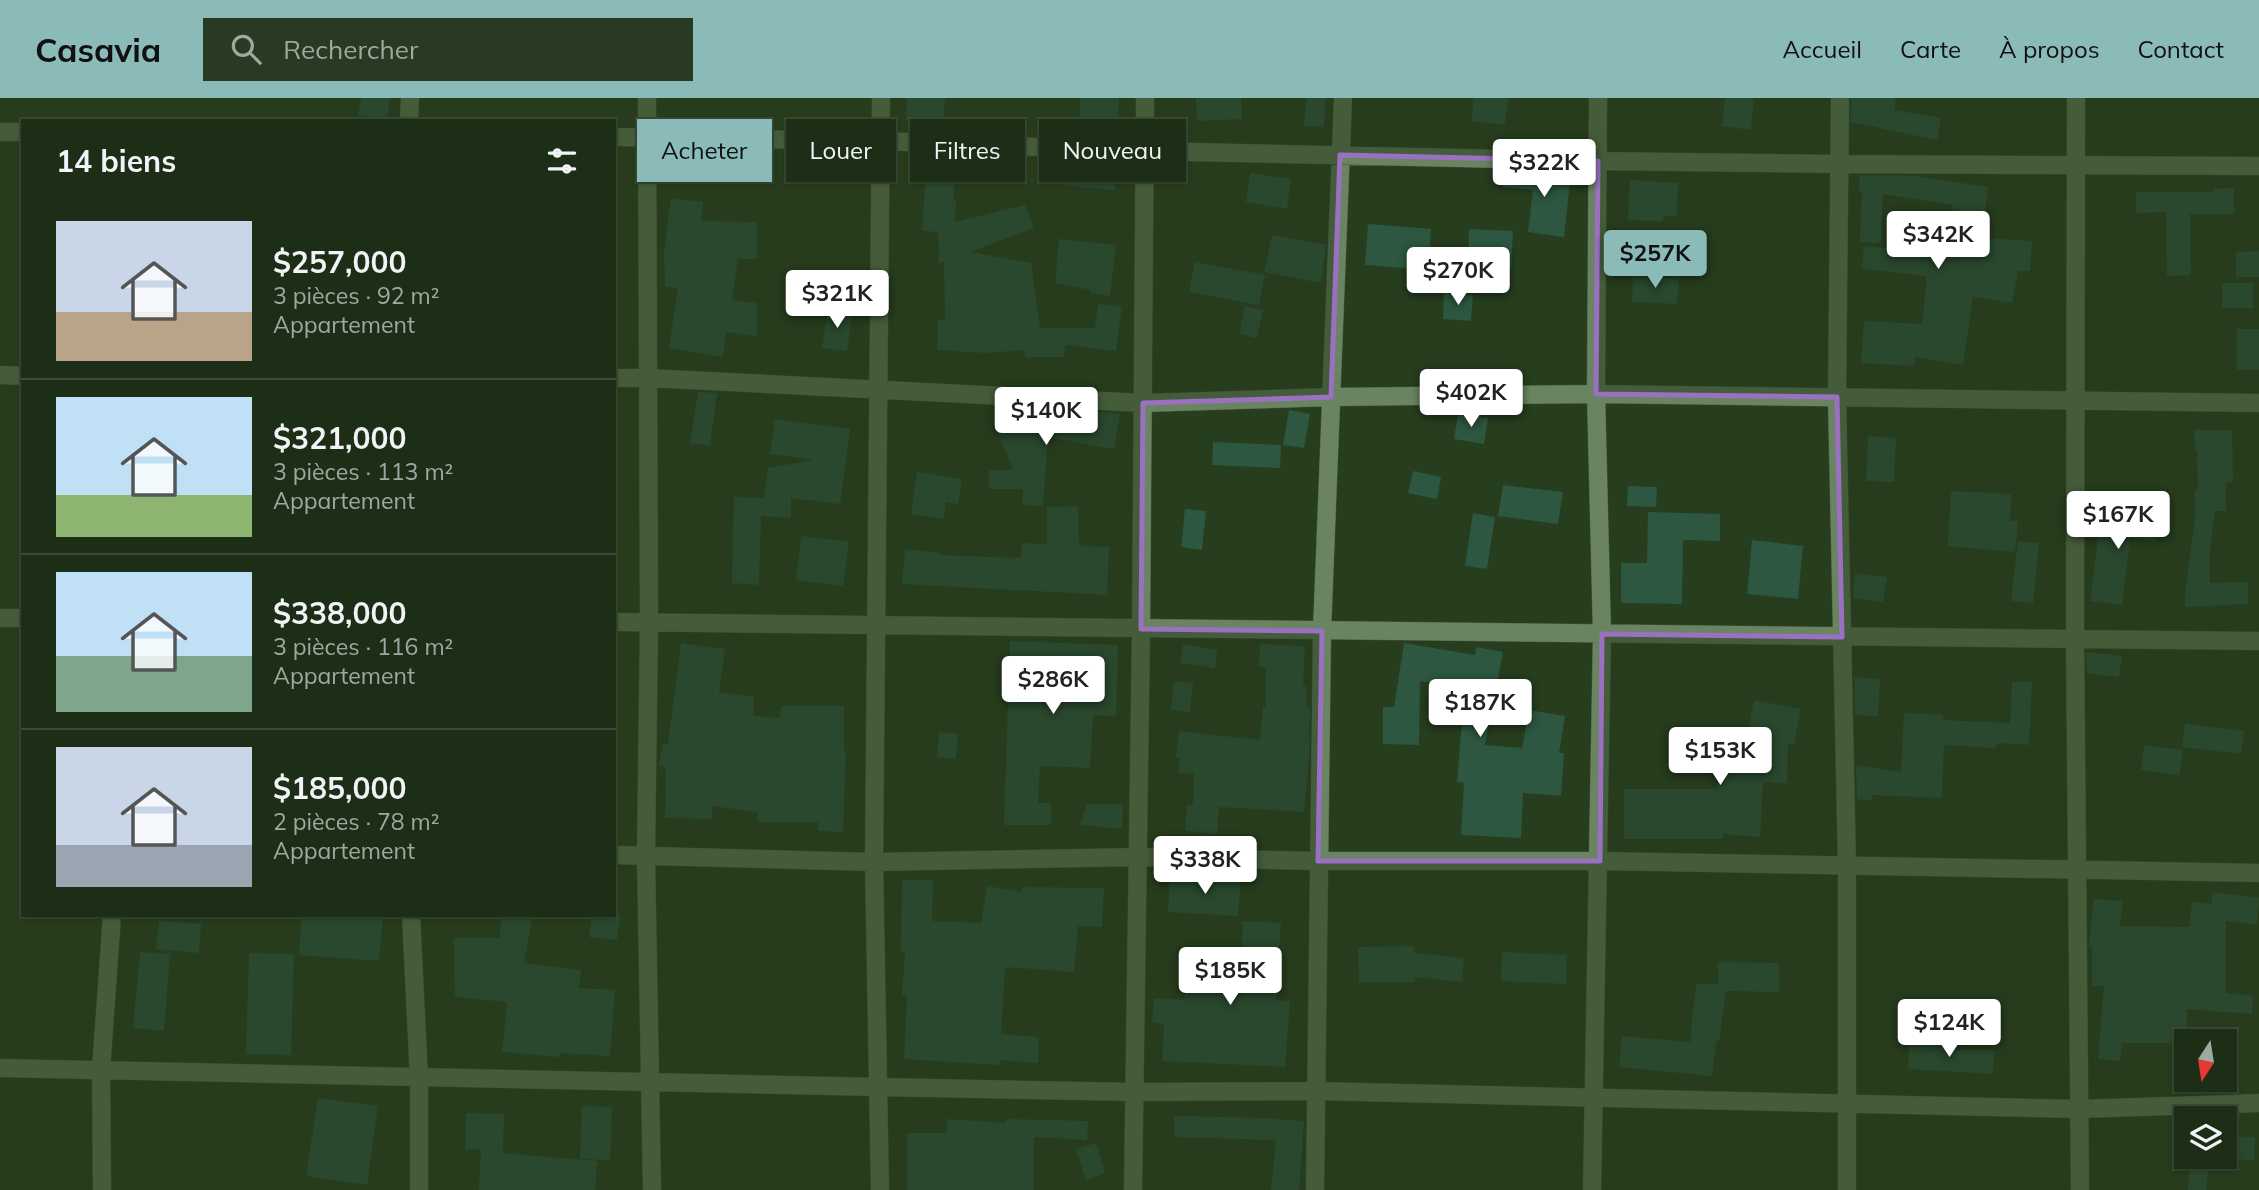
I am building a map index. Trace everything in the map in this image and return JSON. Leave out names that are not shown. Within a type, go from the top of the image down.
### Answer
[{"type":"street","points":[[409,119],[410,98]]},
{"type":"street","points":[[647,98],[647,119]]},
{"type":"street","points":[[881,98],[881,119]]},
{"type":"street","points":[[1145,98],[1145,119]]},
{"type":"street","points":[[1315,1190],[1322,631],[1343,98]]},
{"type":"street","points":[[1592,1190],[1602,634],[1596,394],[1598,98]]},
{"type":"street","points":[[1840,98],[1837,397],[1847,866],[1847,1190]]},
{"type":"street","points":[[2076,98],[2075,639],[2080,1190]]},
{"type":"street","points":[[0,132],[21,132]]},
{"type":"street","points":[[616,137],[637,137]]},
{"type":"street","points":[[896,142],[1039,147]]},
{"type":"street","points":[[1186,152],[1598,161],[2259,166]]},
{"type":"street","points":[[647,182],[649,623],[646,856],[652,1190]]},
{"type":"street","points":[[880,182],[874,862],[880,1190]]},
{"type":"street","points":[[1133,1190],[1145,182]]},
{"type":"street","points":[[0,375],[21,376]]},
{"type":"street","points":[[616,378],[1143,403],[1331,397],[1596,394],[2259,403]]},
{"type":"street","points":[[0,618],[21,618]]},
{"type":"street","points":[[616,622],[2259,641]]},
{"type":"street","points":[[616,855],[874,862],[1138,857],[1318,861],[1600,861],[2259,873]]},
{"type":"street","points":[[102,1190],[101,1070],[112,917]]},
{"type":"street","points":[[411,917],[419,1078],[419,1190]]},
{"type":"street","points":[[0,1068],[1135,1092],[1316,1091],[2079,1109],[2259,1103]]},
{"type":"highlighted area","points":[[1340,155],[1598,161],[1596,394],[1837,397],[1842,637],[1602,634],[1600,861],[1318,861],[1322,631],[1141,629],[1143,403],[1331,397]]},
{"type":"building","points":[[361,98],[390,98],[387,119],[358,115]]},
{"type":"building","points":[[907,98],[945,98],[943,119],[906,120]]},
{"type":"building","points":[[1080,98],[1119,98],[1118,119],[1079,119]]},
{"type":"building","points":[[1196,98],[1241,98],[1242,119],[1197,121]]},
{"type":"building","points":[[1306,98],[1326,98],[1324,127],[1304,126]]},
{"type":"building","points":[[1474,98],[1508,98],[1505,125],[1471,121]]},
{"type":"building","points":[[1725,98],[1754,98],[1751,130],[1722,126]]},
{"type":"building","points":[[1851,98],[1896,98],[1894,110],[1941,118],[1937,140],[1851,122]]},
{"type":"building","points":[[1505,170],[1571,173],[1564,237],[1528,232],[1533,190],[1503,187]]},
{"type":"building","points":[[1250,173],[1291,179],[1287,209],[1246,202]]},
{"type":"building","points":[[1860,175],[1915,176],[1988,187],[1982,234],[1986,234],[1985,238],[2032,241],[2030,271],[2018,271],[2012,303],[1973,297],[1963,365],[1915,357],[1914,366],[1861,363],[1864,321],[1922,324],[1927,276],[1862,269],[1864,246],[1948,255],[1953,205],[1883,194],[1881,243],[1860,242]]},
{"type":"building","points":[[1630,180],[1678,183],[1677,216],[1663,216],[1663,221],[1628,220]]},
{"type":"building","points":[[925,182],[955,182],[955,222],[1025,205],[1034,228],[970,252],[1031,263],[1040,328],[1095,328],[1098,304],[1122,307],[1116,351],[1065,345],[1064,357],[1025,357],[1025,350],[986,353],[937,350],[938,320],[945,320],[944,262],[939,264],[938,232],[922,231]]},
{"type":"building","points":[[1064,182],[1115,182],[1114,190],[1064,185]]},
{"type":"building","points":[[2234,188],[2234,214],[2190,214],[2191,275],[2167,276],[2166,212],[2136,213],[2136,192],[2213,192],[2213,189]]},
{"type":"building","points":[[671,198],[703,202],[701,221],[757,222],[757,259],[738,259],[732,300],[757,303],[757,336],[726,332],[723,357],[669,348],[678,288],[665,287],[664,254]]},
{"type":"building","points":[[1368,224],[1431,229],[1428,270],[1365,265]]},
{"type":"building","points":[[1469,229],[1513,231],[1511,270],[1468,268]]},
{"type":"building","points":[[1272,235],[1326,245],[1321,283],[1264,272]]},
{"type":"building","points":[[1059,239],[1116,245],[1110,296],[1055,283]]},
{"type":"building","points":[[2259,251],[2259,277],[2236,277],[2236,252]]},
{"type":"building","points":[[1195,262],[1265,275],[1259,305],[1189,292]]},
{"type":"building","points":[[1633,276],[1679,279],[1677,304],[1632,302]]},
{"type":"building","points":[[2222,283],[2253,283],[2253,308],[2222,308]]},
{"type":"building","points":[[1444,293],[1473,295],[1471,321],[1443,319]]},
{"type":"building","points":[[1245,306],[1263,310],[1257,338],[1239,334]]},
{"type":"building","points":[[828,309],[852,313],[847,351],[822,348]]},
{"type":"building","points":[[2237,329],[2259,329],[2259,370],[2237,370]]},
{"type":"building","points":[[698,392],[717,393],[710,446],[690,443]]},
{"type":"building","points":[[1034,409],[1084,419],[1086,411],[1120,414],[1114,449],[1048,437],[1043,506],[1022,505],[1023,489],[989,489],[989,470],[1013,470],[996,429],[1032,414]]},
{"type":"building","points":[[1289,410],[1310,414],[1304,448],[1283,445]]},
{"type":"building","points":[[1458,414],[1488,418],[1484,444],[1454,439]]},
{"type":"building","points":[[775,419],[850,429],[840,504],[791,498],[791,518],[761,516],[759,585],[732,583],[734,497],[764,498],[768,468],[814,460],[770,454]]},
{"type":"building","points":[[2194,430],[2232,430],[2233,482],[2226,482],[2226,511],[2215,511],[2210,550],[2210,583],[2248,582],[2248,604],[2185,607],[2195,519],[2195,490],[2198,490]]},
{"type":"building","points":[[1868,436],[1896,438],[1894,482],[1866,481]]},
{"type":"building","points":[[1213,442],[1281,445],[1280,468],[1212,465]]},
{"type":"building","points":[[1413,471],[1441,477],[1437,499],[1408,493]]},
{"type":"building","points":[[917,472],[962,479],[958,504],[946,502],[944,519],[911,514]]},
{"type":"building","points":[[1503,485],[1563,492],[1558,524],[1498,516]]},
{"type":"building","points":[[1628,486],[1657,487],[1656,507],[1627,506]]},
{"type":"building","points":[[1951,491],[2011,494],[2010,521],[2018,521],[2015,552],[1948,546]]},
{"type":"building","points":[[1078,506],[1079,546],[1109,547],[1107,595],[902,584],[905,549],[940,553],[939,555],[1021,558],[1022,543],[1047,544],[1047,507]]},
{"type":"building","points":[[2102,507],[2158,514],[2155,541],[2130,538],[2122,605],[2090,601]]},
{"type":"building","points":[[1185,509],[1206,511],[1202,550],[1181,547]]},
{"type":"building","points":[[1648,512],[1720,514],[1720,541],[1683,540],[1682,604],[1621,603],[1621,563],[1647,563]]},
{"type":"building","points":[[1473,513],[1495,517],[1487,569],[1465,566]]},
{"type":"building","points":[[801,536],[849,542],[843,586],[796,580]]},
{"type":"building","points":[[1752,540],[1803,546],[1798,599],[1747,594]]},
{"type":"building","points":[[2018,541],[2039,543],[2033,603],[2011,601]]},
{"type":"building","points":[[1855,573],[1887,577],[1883,602],[1853,598]]},
{"type":"building","points":[[1010,641],[1118,645],[1116,716],[1093,715],[1090,768],[1040,766],[1038,803],[1051,803],[1051,825],[1004,825]]},
{"type":"building","points":[[681,643],[725,649],[719,692],[754,697],[753,716],[780,718],[781,706],[844,706],[846,751],[843,832],[818,831],[818,822],[758,822],[758,812],[712,806],[712,819],[665,818],[666,767],[659,766],[663,744],[668,744]]},
{"type":"building","points":[[1404,643],[1475,655],[1476,647],[1503,652],[1485,745],[1522,748],[1529,710],[1565,716],[1559,753],[1564,753],[1561,796],[1523,793],[1521,838],[1461,835],[1464,783],[1457,782],[1461,732],[1469,689],[1420,681],[1419,745],[1383,744],[1383,707],[1394,707]]},
{"type":"building","points":[[1183,644],[1217,650],[1215,668],[1180,663]]},
{"type":"building","points":[[1260,644],[1305,646],[1303,686],[1306,686],[1307,706],[1310,707],[1304,812],[1219,807],[1217,834],[1185,831],[1187,805],[1193,805],[1194,774],[1178,773],[1180,758],[1176,758],[1179,731],[1260,740],[1263,706],[1266,707],[1266,667],[1259,667]]},
{"type":"building","points":[[2086,652],[2122,656],[2119,677],[2087,673]]},
{"type":"building","points":[[1854,677],[1880,679],[1878,716],[1855,715]]},
{"type":"building","points":[[1174,681],[1193,683],[1190,712],[1171,710]]},
{"type":"building","points":[[2012,682],[2032,682],[2029,745],[1997,743],[1996,748],[1944,745],[1942,798],[1872,795],[1871,801],[1857,799],[1856,765],[1901,772],[1904,713],[1943,715],[1943,720],[2010,723]]},
{"type":"building","points":[[1754,700],[1801,709],[1794,744],[1788,743],[1787,783],[1763,782],[1760,837],[1723,834],[1723,839],[1624,839],[1624,789],[1717,789],[1718,749],[1744,750]]},
{"type":"building","points":[[2185,724],[2244,731],[2241,754],[2182,747]]},
{"type":"building","points":[[939,732],[958,734],[956,759],[937,757]]},
{"type":"building","points":[[2144,745],[2183,750],[2179,775],[2141,770]]},
{"type":"building","points":[[1087,804],[1123,804],[1122,829],[1080,825]]},
{"type":"building","points":[[1200,877],[1241,879],[1238,916],[1168,912],[1170,878],[1199,880]]},
{"type":"building","points":[[902,880],[933,880],[932,921],[981,923],[987,886],[1022,892],[1022,887],[1104,888],[1102,927],[1078,926],[1074,972],[1005,967],[1001,1034],[1039,1037],[1038,1063],[1000,1060],[999,1065],[904,1059],[907,995],[902,995],[905,952],[901,952]]},
{"type":"building","points":[[2213,892],[2259,898],[2257,925],[2226,921],[2226,993],[2253,996],[2252,1014],[2187,1009],[2186,1029],[2174,1029],[2174,1043],[2122,1043],[2120,1061],[2098,1059],[2104,986],[2092,986],[2092,946],[2089,946],[2094,899],[2123,901],[2120,926],[2189,927],[2192,902],[2211,904]]},
{"type":"building","points":[[620,915],[617,940],[589,937],[592,917]]},
{"type":"building","points":[[302,917],[383,917],[379,961],[299,955]]},
{"type":"building","points":[[503,917],[533,917],[524,963],[581,970],[579,988],[615,990],[610,1056],[559,1053],[559,1057],[502,1052],[507,1002],[455,997],[454,938],[499,938]]},
{"type":"building","points":[[159,921],[201,924],[199,953],[156,949]]},
{"type":"building","points":[[1243,921],[1281,923],[1276,1000],[1290,1001],[1285,1067],[1162,1061],[1164,1024],[1152,1023],[1154,998],[1184,1000],[1187,957],[1241,960]]},
{"type":"building","points":[[1414,946],[1414,953],[1464,958],[1462,982],[1415,977],[1415,982],[1359,982],[1358,947]]},
{"type":"building","points":[[140,952],[170,954],[164,1031],[133,1028]]},
{"type":"building","points":[[1502,952],[1567,955],[1566,984],[1501,981]]},
{"type":"building","points":[[249,953],[294,954],[291,1055],[246,1054]]},
{"type":"building","points":[[1718,962],[1779,963],[1779,992],[1726,991],[1712,1076],[1619,1067],[1622,1036],[1690,1042],[1696,984],[1718,984]]},
{"type":"building","points":[[1909,1042],[1956,1045],[1955,1050],[1994,1050],[1993,1074],[1908,1069]]},
{"type":"building","points":[[318,1098],[378,1106],[367,1185],[306,1176]]},
{"type":"building","points":[[582,1106],[612,1107],[610,1160],[580,1159]]},
{"type":"building","points":[[466,1113],[504,1114],[503,1153],[597,1161],[595,1190],[479,1190],[481,1149],[465,1150]]},
{"type":"building","points":[[1174,1116],[1304,1121],[1299,1190],[1271,1190],[1276,1140],[1174,1137]]},
{"type":"building","points":[[947,1119],[1005,1123],[1005,1119],[1088,1121],[1087,1140],[1034,1137],[1034,1190],[907,1190],[907,1133],[946,1133]]},
{"type":"building","points":[[2237,1136],[2255,1137],[2254,1160],[2237,1159]]},
{"type":"building","points":[[1096,1143],[1105,1173],[1086,1180],[1076,1149]]},
{"type":"building","points":[[2189,1169],[2208,1169],[2206,1190],[2188,1190]]}]
